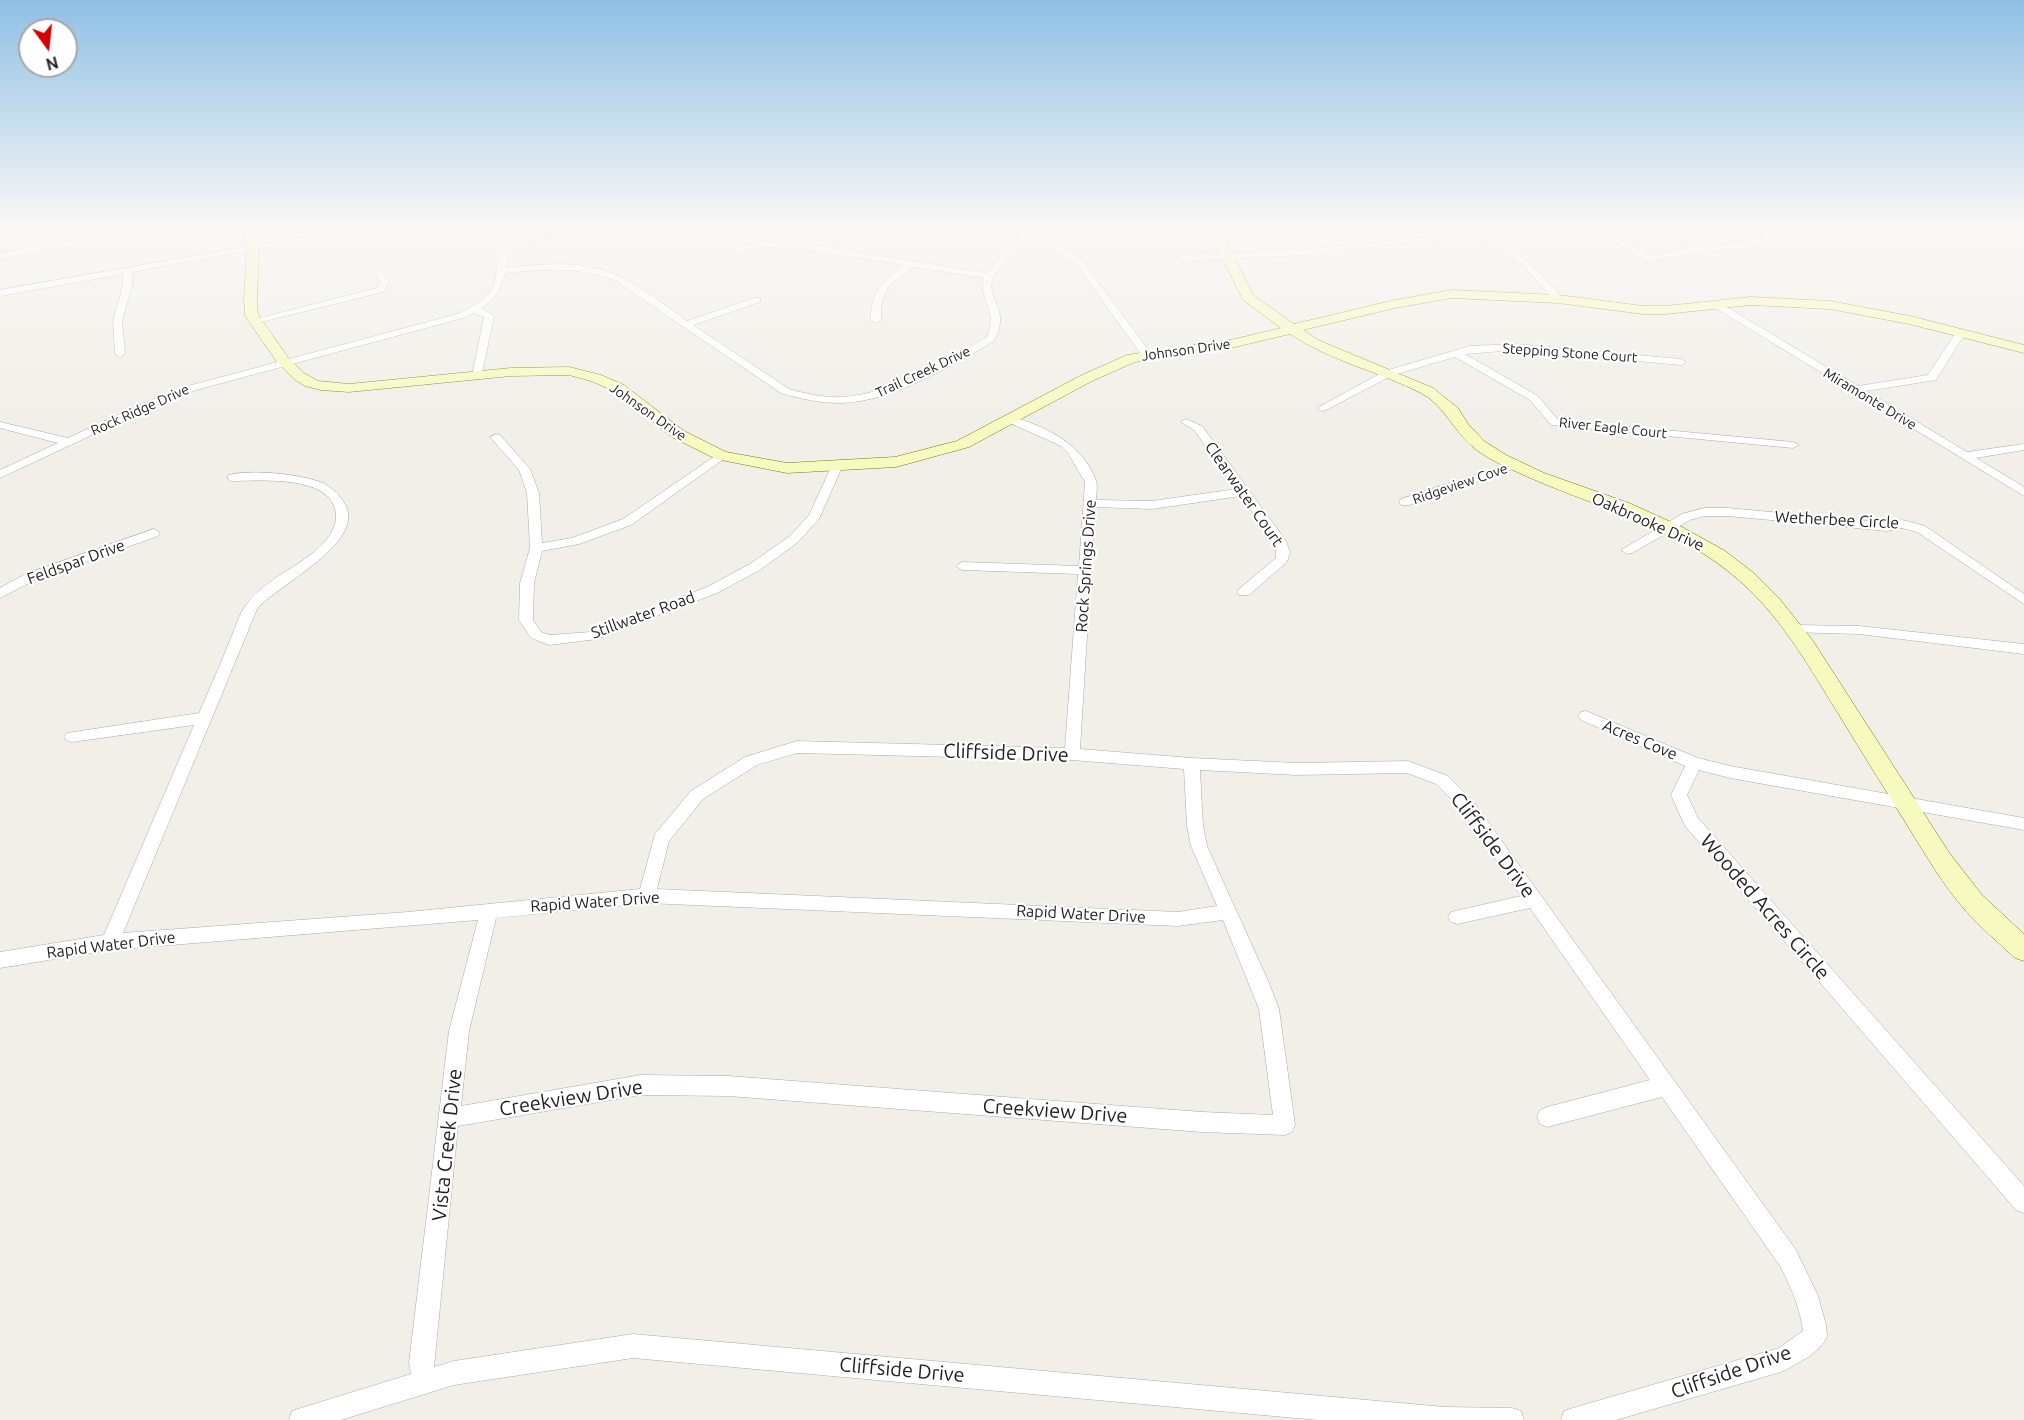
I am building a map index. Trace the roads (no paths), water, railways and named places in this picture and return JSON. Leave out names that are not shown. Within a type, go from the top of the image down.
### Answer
[{"type":"street","points":[[120,354],[116,333],[119,311],[126,293]]},
{"type":"street","points":[[251,293],[250,311],[253,321],[373,293]]},
{"type":"street","points":[[474,310],[493,293]]},
{"type":"street","name":"Trail Creek Drive","points":[[640,293],[786,391],[806,398],[826,400],[867,398],[888,392],[991,339],[998,327],[999,318],[988,293]]},
{"type":"street","points":[[876,320],[875,301],[877,293]]},
{"type":"street","points":[[1103,293],[1147,355]]},
{"type":"street","name":"Oakbrooke Drive","points":[[1246,293],[1262,309],[1313,343],[1428,391],[1448,406],[1461,426],[1478,444],[1515,465],[1623,507],[1666,527],[1719,555],[1748,578],[1771,601],[1806,646],[1942,861],[1973,902],[2024,950]]},
{"type":"street","points":[[1553,293],[1558,299]]},
{"type":"street","name":"Johnson Drive","points":[[253,321],[286,362],[306,382],[326,387],[369,387],[511,372],[568,371],[596,378],[619,388],[693,443],[722,456],[787,468],[897,462],[940,452],[963,444],[1095,374],[1132,358],[1235,343],[1424,297],[1452,294],[1558,299],[1643,310],[1751,301],[1830,305],[1910,320],[2024,349]]},
{"type":"street","points":[[686,324],[757,300]]},
{"type":"street","name":"Miramonte Drive","points":[[1717,305],[2024,492]]},
{"type":"street","points":[[474,310],[487,313],[489,316],[477,376]]},
{"type":"street","name":"Rock Ridge Drive","points":[[0,474],[174,394],[286,362],[435,325],[474,310]]},
{"type":"street","points":[[1855,390],[1932,378],[1960,333]]},
{"type":"street","name":"Stepping Stone Court","points":[[1322,408],[1389,373],[1470,349],[1515,347],[1682,362]]},
{"type":"street","name":"River Eagle Court","points":[[1456,352],[1533,398],[1545,408],[1549,418],[1555,423],[1794,445]]},
{"type":"street","name":"Rock Springs Drive","points":[[1012,420],[1065,444],[1073,451],[1091,482],[1072,754]]},
{"type":"street","name":"Clearwater Court","points":[[1186,422],[1198,428],[1282,544],[1284,552],[1282,559],[1244,592]]},
{"type":"street","points":[[0,425],[69,442]]},
{"type":"street","name":"Stillwater Road","points":[[495,437],[524,469],[533,493],[536,548],[527,583],[526,620],[536,635],[549,640],[592,636],[712,590],[755,567],[795,539],[815,516],[836,467]]},
{"type":"street","points":[[1964,456],[2024,447]]},
{"type":"street","points":[[536,548],[575,541],[627,522],[722,456]]},
{"type":"street","name":"Ridgeview Cove","points":[[1405,502],[1515,465]]},
{"type":"street","points":[[110,942],[251,608],[269,589],[330,543],[338,532],[343,513],[339,502],[328,492],[306,481],[232,477]]},
{"type":"street","points":[[1091,503],[1152,505],[1243,492]]},
{"type":"street","name":"Wetherbee Circle","points":[[1627,550],[1686,517],[1704,512],[1728,512],[1858,525],[1912,525],[2024,600]]},
{"type":"street","name":"Feldspar Drive","points":[[0,594],[30,577],[154,533]]},
{"type":"street","points":[[962,566],[1086,570]]},
{"type":"street","points":[[1793,629],[1859,630],[2024,649]]},
{"type":"street","name":"Acres Cove","points":[[1586,717],[1694,763]]},
{"type":"street","points":[[72,737],[204,718]]},
{"type":"street","name":"Cliffside Drive","points":[[647,896],[661,839],[698,795],[751,761],[797,747],[1072,754],[1192,764],[1296,768],[1408,767],[1442,780],[1467,805],[1788,1258],[1806,1292],[1814,1315],[1815,1336],[1802,1348],[1784,1359],[1573,1420]]},
{"type":"street","points":[[1694,763],[1730,772],[2024,824]]},
{"type":"street","name":"Wooded Acres Circle","points":[[1694,763],[1679,795],[1691,822],[2024,1202]]},
{"type":"street","name":"Creekview Drive","points":[[450,1118],[641,1085],[728,1086],[1202,1122],[1285,1125],[1269,1009],[1260,982],[1199,846],[1195,826],[1192,764]]},
{"type":"street","name":"Rapid Water Drive","points":[[0,960],[110,942],[647,896],[1178,919],[1228,912]]},
{"type":"street","points":[[1457,917],[1534,900]]},
{"type":"street","name":"Vista Creek Drive","points":[[425,1381],[421,1363],[459,1031],[489,911]]},
{"type":"street","points":[[1547,1117],[1666,1086]]},
{"type":"street","name":"Cliffside Drive","points":[[301,1420],[454,1373],[633,1346],[1445,1419],[1512,1420]]}]
